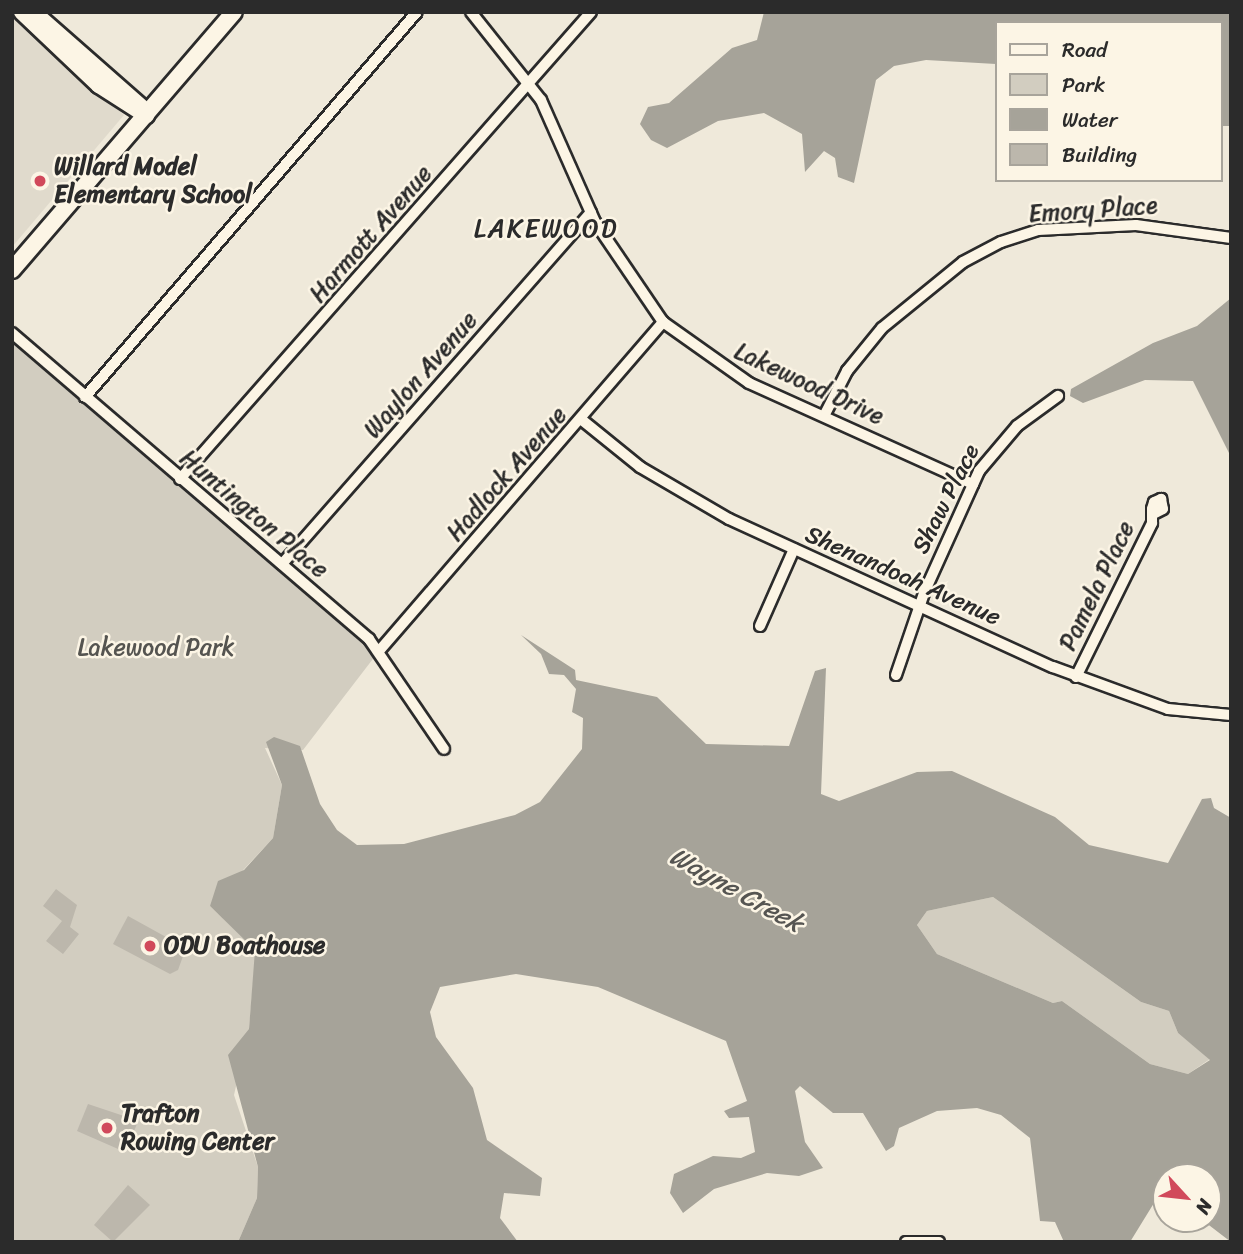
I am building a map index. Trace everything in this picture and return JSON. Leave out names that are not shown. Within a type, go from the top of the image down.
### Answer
[{"type":"street","points":[[22,12],[99,85],[146,115]]},
{"type":"street","points":[[33,12],[146,115]]},
{"type":"street","points":[[12,270],[234,12]]},
{"type":"street","points":[[85,397],[417,12]]},
{"type":"street","name":"Lakewood Drive","points":[[471,12],[530,83],[591,212],[634,286],[663,322],[728,371],[973,484]]},
{"type":"street","name":"Harmott Avenue","points":[[180,480],[591,12]]},
{"type":"street","name":"Waylon Avenue","points":[[282,565],[591,212]]},
{"type":"street","name":"Emory Place","points":[[824,416],[847,371],[882,328],[963,262],[1001,242],[1038,230],[1136,225],[1231,238]]},
{"type":"street","name":"Hadlock Avenue","points":[[379,651],[582,421],[663,322]]},
{"type":"street","name":"Huntington Place","points":[[12,333],[379,651],[444,749]]},
{"type":"street","name":"Shaw Place","points":[[896,675],[921,607],[973,484],[1001,440],[1058,396]]},
{"type":"street","name":"Shenandoah Avenue","points":[[582,421],[659,480],[794,549],[921,607],[1076,677],[1168,709],[1231,715]]},
{"type":"street","name":"Pamela Place","points":[[1076,677],[1153,514]]},
{"type":"street","points":[[760,626],[794,549]]},
{"type":"street","points":[[906,1242],[939,1242]]},
{"type":"shaded area","name":"Willard Model Elementary School","points":[[12,12],[124,115],[12,247]]},
{"type":"green space","name":"Lakewood Park","points":[[12,333],[379,651],[303,750],[265,748],[282,785],[273,838],[210,906],[256,949],[249,1029],[234,1095],[258,1167],[257,1198],[238,1242],[12,1242]]},
{"type":"green space","points":[[993,897],[1141,1002],[1169,1011],[1178,1033],[1210,1059],[1188,1074],[1150,1064],[1062,1001],[1053,1003],[937,954],[917,925],[927,911]]},
{"type":"water","points":[[764,12],[1231,12],[1231,126],[1222,126],[1222,21],[995,21],[995,64],[926,60],[894,66],[876,80],[854,183],[838,177],[835,158],[824,151],[805,172],[802,134],[764,113],[718,121],[667,148],[651,140],[640,124],[648,107],[669,103],[732,48],[757,40]]},
{"type":"water","points":[[1231,298],[1231,457],[1193,381],[1145,380],[1083,403],[1070,396],[1071,389],[1153,343],[1197,326]]},
{"type":"water","name":"Wayne Creek","points":[[521,635],[575,670],[576,680],[657,697],[706,744],[789,746],[815,671],[826,668],[821,794],[839,801],[917,772],[952,771],[1055,817],[1089,845],[1168,863],[1202,799],[1211,798],[1214,808],[1231,818],[1231,1242],[1219,1233],[1222,1233],[1222,1163],[1152,1163],[1152,1206],[1130,1242],[1064,1242],[1055,1222],[1040,1221],[1030,1138],[1001,1115],[977,1108],[937,1111],[899,1128],[894,1146],[886,1151],[863,1113],[833,1113],[800,1086],[795,1091],[805,1142],[823,1168],[799,1176],[767,1173],[714,1189],[683,1213],[670,1193],[674,1174],[713,1156],[741,1158],[755,1152],[749,1117],[729,1118],[724,1111],[747,1101],[726,1041],[598,987],[516,974],[440,987],[430,1012],[436,1037],[473,1088],[487,1140],[542,1178],[540,1196],[504,1193],[500,1218],[518,1242],[238,1242],[257,1198],[258,1167],[228,1055],[249,1029],[255,950],[210,906],[218,881],[244,870],[273,838],[282,785],[266,742],[274,737],[300,746],[320,804],[337,830],[357,845],[404,844],[515,815],[540,802],[582,749],[583,718],[572,712],[576,689],[564,675],[549,674],[541,654]],"holes":[[[993,897],[1141,1002],[1169,1011],[1178,1033],[1210,1060],[1188,1074],[1150,1064],[1062,1001],[1053,1003],[937,954],[917,925],[927,911]]]},
{"type":"building","points":[[56,889],[77,905],[70,927],[79,934],[63,954],[46,941],[62,921],[43,906]]},
{"type":"building","name":"ODU Boathouse","points":[[128,916],[186,948],[178,970],[170,974],[113,944]]},
{"type":"building","name":"Trafton Rowing Center","points":[[88,1104],[133,1119],[137,1124],[125,1152],[77,1131]]},
{"type":"building","name":"Trafton Rowing Center","points":[[128,1185],[150,1205],[113,1242],[94,1225]]},
{"type":"place","name":"Willard Model Elementary School","points":[[40,181]]},
{"type":"place","name":"ODU Boathouse","points":[[150,946]]},
{"type":"place","name":"Trafton Rowing Center","points":[[107,1128]]},
{"type":"district","name":"LAKEWOOD","points":[[546,229]]}]
